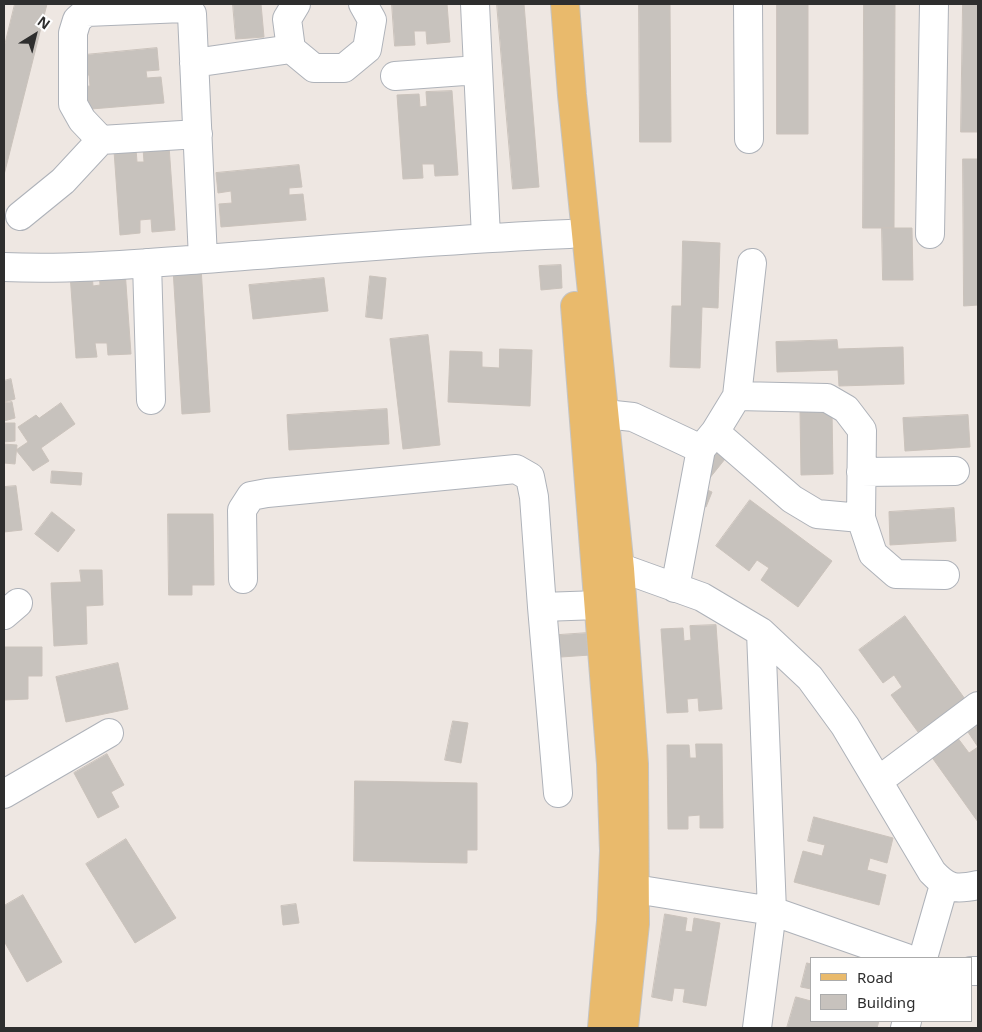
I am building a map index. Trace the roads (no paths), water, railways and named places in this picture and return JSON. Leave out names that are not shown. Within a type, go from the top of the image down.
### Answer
[{"type":"main road","points":[[546,4],[550,65],[569,234],[612,764],[614,851],[611,921],[602,1028]]},
{"type":"main road","points":[[565,4],[572,95],[620,569],[634,764],[635,924],[624,1028]]},
{"type":"street","points":[[296,4],[287,19],[291,48],[314,68],[344,68],[367,49],[372,20],[363,4]]},
{"type":"street","points":[[475,4],[486,237]]},
{"type":"street","points":[[748,4],[749,139]]},
{"type":"street","points":[[930,234],[934,4]]},
{"type":"street","points":[[101,140],[82,120],[73,104],[72,33],[77,20],[86,12],[184,8],[192,14],[203,259]]},
{"type":"street","points":[[194,63],[291,48]]},
{"type":"street","points":[[395,76],[478,70]]},
{"type":"street","points":[[20,216],[63,181],[101,140],[198,134]]},
{"type":"street","points":[[4,266],[62,268],[147,264],[486,237],[569,234]]},
{"type":"street","points":[[147,264],[151,400]]},
{"type":"street","points":[[675,588],[708,441],[737,396],[752,264]]},
{"type":"street","points":[[737,396],[827,398],[846,410],[862,430],[861,518],[873,554],[896,574],[945,575]]},
{"type":"street","points":[[605,414],[633,417],[708,441],[817,514],[861,518]]},
{"type":"street","points":[[243,579],[242,510],[251,496],[516,469],[530,477],[534,497],[558,793]]},
{"type":"street","points":[[862,472],[955,471]]},
{"type":"street","points":[[595,558],[620,569],[702,597],[761,632],[810,678],[845,726],[932,872],[944,885],[961,889],[978,885]]},
{"type":"street","points":[[542,607],[599,605]]},
{"type":"street","points":[[756,1028],[772,911],[761,632]]},
{"type":"street","points":[[878,781],[978,706]]},
{"type":"street","points":[[4,794],[109,733]]},
{"type":"street","points":[[923,957],[944,885]]},
{"type":"street","points":[[635,889],[772,911],[903,957]]}]
